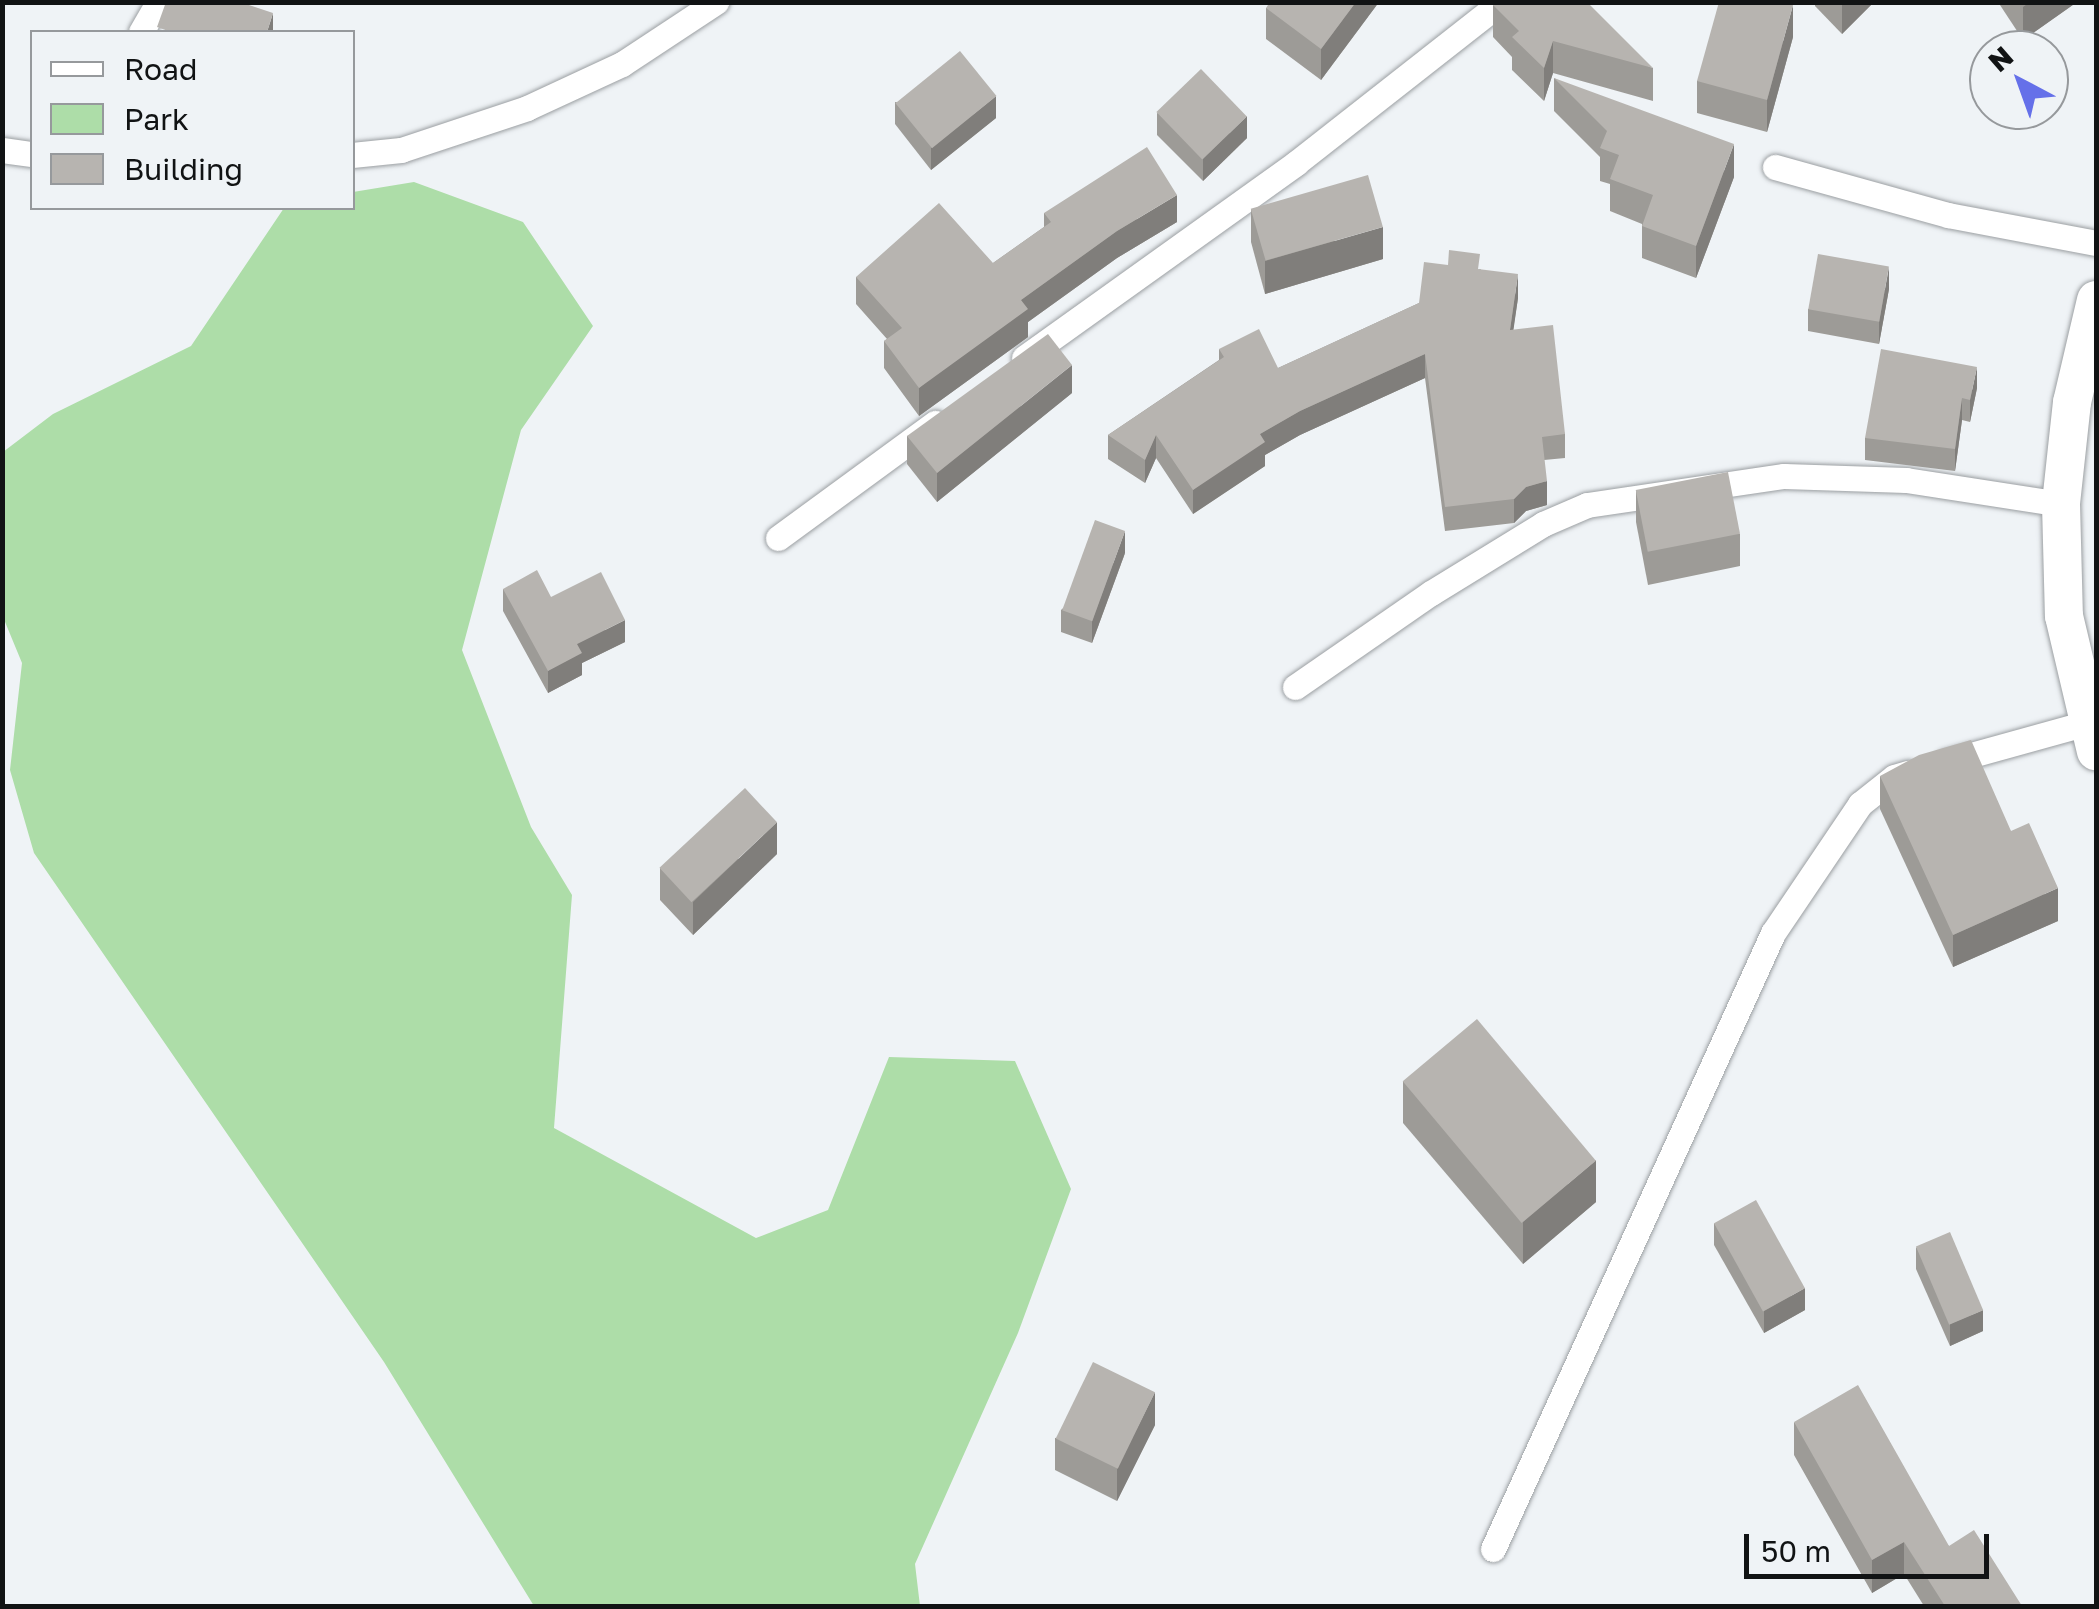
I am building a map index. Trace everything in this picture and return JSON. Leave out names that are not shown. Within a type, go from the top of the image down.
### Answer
[{"type":"main road","points":[[2093,736],[2064,616],[2061,504],[2072,402],[2096,300]]},
{"type":"street","points":[[142,30],[158,2]]},
{"type":"street","points":[[355,155],[401,150],[527,108],[622,64],[716,2]]},
{"type":"street","points":[[1002,374],[1296,163],[1501,2]]},
{"type":"street","points":[[2,150],[30,154]]},
{"type":"street","points":[[1776,167],[1948,215],[2096,243]]},
{"type":"street","points":[[778,538],[954,410]]},
{"type":"street","points":[[1295,687],[1447,583],[1543,524],[1587,505],[1784,476],[1906,480],[2061,504]]},
{"type":"street","points":[[1493,1549],[1773,933],[1860,804],[1894,777],[2093,736]]},
{"type":"green space","points":[[414,182],[523,222],[593,326],[521,430],[462,650],[531,827],[572,895],[554,1128],[756,1238],[828,1210],[889,1057],[1015,1061],[1071,1189],[1018,1333],[915,1564],[920,1606],[534,1606],[384,1362],[34,853],[10,770],[22,663],[3,617],[3,452],[53,414],[191,346],[283,210],[355,210],[355,192]]},
{"type":"building","points":[[166,2],[240,2],[273,13],[268,30],[157,27]]},
{"type":"building","points":[[1270,2],[1356,2],[1321,49],[1266,8]]},
{"type":"building","points":[[1587,2],[1653,68],[1553,41],[1544,68],[1512,37],[1519,31],[1493,5]]},
{"type":"building","points":[[1719,2],[1793,5],[1767,100],[1697,81]]},
{"type":"building","points":[[960,51],[997,96],[932,148],[895,103]]},
{"type":"building","points":[[1201,69],[1247,116],[1202,160],[1156,112]]},
{"type":"building","points":[[1554,78],[1734,144],[1696,246],[1642,226],[1653,195],[1610,179],[1619,155],[1600,148],[1607,131]]},
{"type":"building","points":[[1147,147],[1177,195],[1117,231],[1021,300],[1028,309],[919,388],[884,341],[902,328],[856,277],[939,203],[993,263],[1051,222],[1044,213]]},
{"type":"building","points":[[1368,175],[1383,227],[1266,261],[1251,209]]},
{"type":"building","points":[[1449,250],[1480,254],[1478,269],[1518,274],[1510,330],[1553,325],[1565,434],[1542,437],[1547,481],[1526,487],[1514,499],[1445,507],[1425,354],[1300,411],[1260,434],[1265,442],[1193,490],[1156,435],[1145,460],[1108,435],[1224,357],[1219,349],[1259,329],[1278,368],[1419,303],[1424,262],[1448,265]]},
{"type":"building","points":[[1818,254],[1889,267],[1879,322],[1808,309]]},
{"type":"building","points":[[1048,334],[1072,365],[937,473],[907,436]]},
{"type":"building","points":[[1881,349],[1977,367],[1970,400],[1962,398],[1955,449],[1865,438]]},
{"type":"building","points":[[1728,472],[1740,534],[1648,552],[1636,490]]},
{"type":"building","points":[[1095,520],[1125,531],[1092,621],[1062,610]]},
{"type":"building","points":[[537,570],[551,597],[601,572],[625,620],[577,644],[582,653],[548,671],[503,589]]},
{"type":"building","points":[[1971,740],[2011,831],[2029,823],[2058,888],[1953,935],[1880,776],[1919,755]]},
{"type":"building","points":[[745,788],[777,822],[691,902],[659,868]]},
{"type":"building","points":[[1477,1019],[1596,1161],[1522,1223],[1403,1081]]},
{"type":"building","points":[[1756,1200],[1805,1288],[1763,1312],[1714,1223]]},
{"type":"building","points":[[1950,1232],[1983,1310],[1949,1325],[1916,1246]]},
{"type":"building","points":[[1093,1362],[1155,1392],[1118,1469],[1056,1438]]},
{"type":"building","points":[[1858,1385],[1949,1546],[1974,1530],[2022,1606],[1945,1606],[1904,1542],[1872,1560],[1794,1422]]}]
